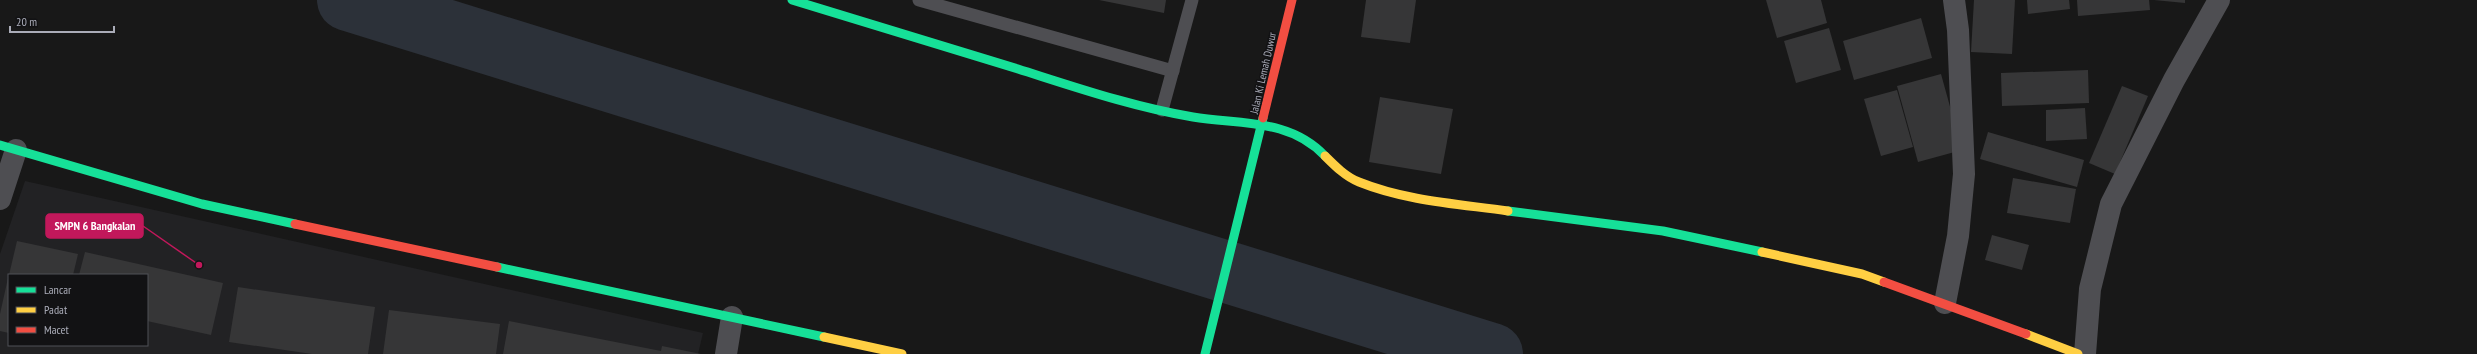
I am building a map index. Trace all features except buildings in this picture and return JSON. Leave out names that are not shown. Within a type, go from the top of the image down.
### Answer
[{"type":"main road","points":[[792,0],[1117,100],[1193,117],[1263,125],[1300,135],[1315,145],[1337,168],[1358,182],[1378,188],[1428,200],[1663,231],[1862,274],[1945,303],[2078,354]]},
{"type":"main road","name":"Jalan Ki Lemah Duwur","points":[[1205,354],[1254,151],[1263,125],[1292,0]]},
{"type":"main road","points":[[8,148],[202,204],[902,354]]},
{"type":"street","points":[[1945,303],[1958,236],[1964,174],[1958,30],[1954,0]]},
{"type":"street","points":[[2085,354],[2090,289],[2111,204],[2174,80],[2219,0]]},
{"type":"street","points":[[0,199],[8,148]]},
{"type":"street","points":[[726,354],[732,318]]},
{"type":"lane","points":[[919,0],[1173,71]]},
{"type":"lane","points":[[1162,110],[1192,0]]},
{"type":"shaded area","points":[[25,181],[703,333],[698,354],[0,354],[0,254]]},
{"type":"waterway","points":[[348,0],[1492,354]]},
{"type":"traffic: fast","points":[[792,0],[1148,108],[1193,117],[1263,125],[1280,129],[1296,135],[1311,144],[1325,156]]},
{"type":"traffic: fast","points":[[1205,354],[1263,118]]},
{"type":"traffic: fast","points":[[0,145],[202,204],[295,224]]},
{"type":"traffic: fast","points":[[1508,211],[1663,231],[1762,252]]},
{"type":"traffic: fast","points":[[497,267],[824,337]]},
{"type":"traffic: slow","points":[[1325,156],[1345,174],[1359,182],[1395,194],[1433,201],[1508,211]]},
{"type":"traffic: slow","points":[[1762,252],[1862,274],[1884,282]]},
{"type":"traffic: slow","points":[[2026,334],[2078,354]]},
{"type":"traffic: slow","points":[[824,337],[902,354]]},
{"type":"traffic: jam","points":[[1263,118],[1292,0]]},
{"type":"traffic: jam","points":[[295,224],[497,267]]},
{"type":"traffic: jam","points":[[1884,282],[2026,334]]},
{"type":"place","name":"SMPN 6 Bangkalan","points":[[199,265]]}]
